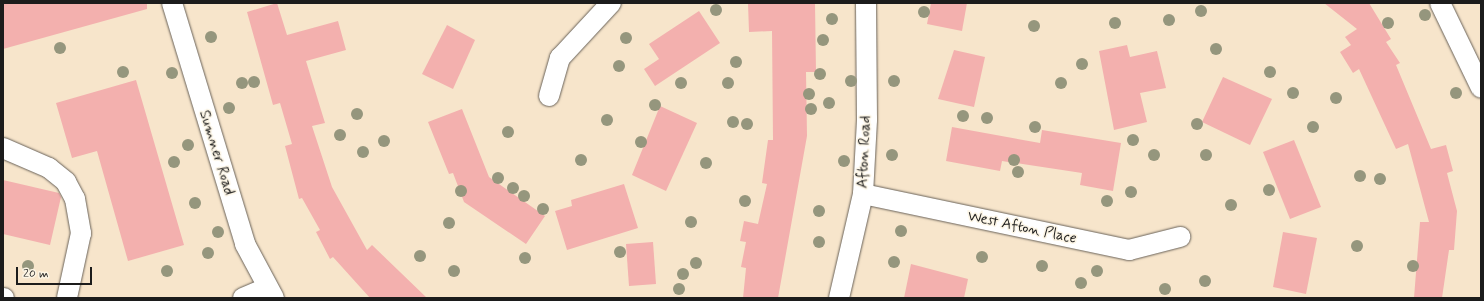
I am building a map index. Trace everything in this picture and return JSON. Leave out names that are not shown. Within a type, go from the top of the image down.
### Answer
[{"type":"street","name":"Sumner Road","points":[[172,3],[245,244],[270,293]]},
{"type":"street","points":[[550,96],[560,58],[611,3]]},
{"type":"street","name":"Afton Road","points":[[839,298],[863,194],[867,119],[866,3]]},
{"type":"street","points":[[1440,3],[1481,88]]},
{"type":"street","points":[[3,148],[49,168],[66,182],[75,199],[81,233],[67,298]]},
{"type":"street","name":"West Afton Place","points":[[863,194],[1129,250],[1180,237]]},
{"type":"street","points":[[243,298],[270,293]]},
{"type":"building","points":[[3,3],[147,3],[147,9],[3,49]]},
{"type":"building","points":[[277,3],[287,35],[338,21],[346,50],[306,61],[325,123],[312,126],[332,187],[367,250],[372,245],[427,298],[370,298],[333,257],[330,259],[316,232],[320,230],[302,198],[299,199],[285,146],[292,144],[280,103],[273,105],[247,12]]},
{"type":"building","points":[[748,3],[815,3],[816,72],[806,72],[807,136],[778,298],[743,298],[746,268],[741,267],[746,242],[740,241],[744,221],[758,224],[767,184],[762,183],[768,140],[773,140],[772,31],[749,32]]},
{"type":"building","points":[[931,3],[967,3],[962,31],[927,24]]},
{"type":"building","points":[[1324,3],[1369,3],[1391,39],[1386,42],[1400,63],[1396,65],[1431,149],[1446,145],[1453,171],[1447,173],[1457,211],[1454,250],[1449,250],[1442,298],[1414,298],[1420,222],[1429,222],[1408,144],[1396,149],[1359,69],[1353,73],[1340,52],[1351,45],[1345,37],[1357,29]]},
{"type":"building","points":[[699,11],[720,43],[655,86],[644,69],[659,59],[649,44]]},
{"type":"building","points":[[447,25],[475,40],[453,89],[422,74]]},
{"type":"building","points":[[1127,45],[1130,57],[1157,51],[1166,88],[1140,93],[1147,122],[1114,130],[1099,51]]},
{"type":"building","points":[[954,50],[985,57],[974,107],[938,99]]},
{"type":"building","points":[[1223,77],[1272,99],[1250,145],[1202,122]]},
{"type":"building","points":[[136,80],[184,245],[128,261],[97,151],[72,158],[56,103]]},
{"type":"building","points":[[660,106],[697,123],[666,191],[632,175]]},
{"type":"building","points":[[462,109],[489,177],[545,216],[526,244],[464,202],[453,173],[449,174],[428,122]]},
{"type":"building","points":[[952,127],[1040,143],[1042,130],[1121,143],[1113,191],[1080,185],[1082,173],[1002,161],[1000,171],[946,161]]},
{"type":"building","points":[[1294,140],[1321,207],[1290,219],[1263,152]]},
{"type":"building","points":[[3,180],[59,193],[61,197],[50,245],[3,234]]},
{"type":"building","points":[[624,184],[638,228],[567,250],[555,211],[572,206],[571,200]]},
{"type":"building","points":[[1283,232],[1317,238],[1306,294],[1273,287]]},
{"type":"building","points":[[653,242],[656,284],[629,286],[626,244]]},
{"type":"building","points":[[911,264],[968,279],[964,298],[904,298]]}]
